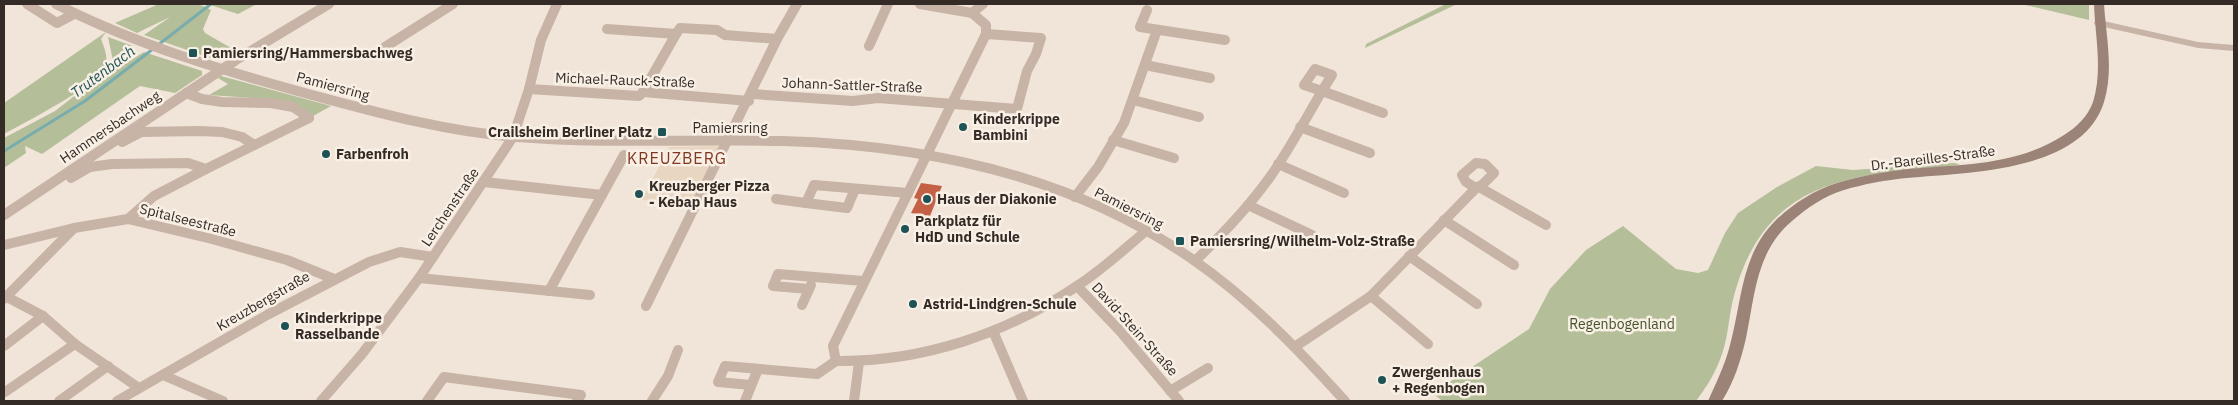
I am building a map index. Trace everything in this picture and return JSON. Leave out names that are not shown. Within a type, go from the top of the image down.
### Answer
[{"type":"main road","name":"Dr.-Bareilles-Straße","points":[[1715,401],[1731,367],[1739,337],[1750,277],[1763,246],[1779,224],[1801,207],[1837,188],[1906,174],[1966,170],[2014,162],[2044,153],[2061,145],[2085,127],[2099,103],[2104,83],[2099,4]]},
{"type":"street","points":[[27,4],[67,30]]},
{"type":"street","name":"Pamiersring","points":[[56,4],[74,14],[164,52],[221,70],[417,123],[513,137],[631,142],[800,142],[927,154],[1029,179],[1076,197],[1146,231],[1196,260],[1296,346],[1346,401]]},
{"type":"street","name":"Hammersbachweg","points":[[4,215],[221,70],[329,4]]},
{"type":"street","points":[[385,47],[453,4]]},
{"type":"street","name":"Lerchenstraße","points":[[321,401],[362,354],[419,278],[513,137],[529,89],[541,40],[557,4]]},
{"type":"street","points":[[646,306],[777,39],[797,4]]},
{"type":"street","points":[[870,46],[888,4]]},
{"type":"street","points":[[836,360],[833,346],[863,281],[986,34],[986,25],[972,13],[920,4]]},
{"type":"street","points":[[972,13],[983,4]]},
{"type":"street","points":[[1147,10],[1140,27],[1225,40]]},
{"type":"street","points":[[56,23],[74,14]]},
{"type":"street","points":[[2099,23],[2198,45],[2234,48]]},
{"type":"street","points":[[643,92],[680,28],[717,30],[725,35],[777,39]]},
{"type":"street","points":[[607,30],[676,34]]},
{"type":"street","points":[[1076,197],[1098,167],[1114,140],[1133,100],[1157,30]]},
{"type":"street","name":"Johann-Sattler-Straße","points":[[750,97],[853,101],[878,98],[1017,109],[1027,71],[1036,54],[1041,38],[986,34]]},
{"type":"street","points":[[1145,65],[1210,78]]},
{"type":"street","points":[[1196,260],[1232,225],[1278,164],[1322,92],[1332,75],[1315,69],[1304,85],[1322,92],[1383,112]]},
{"type":"street","name":"Michael-Rauck-Straße","points":[[529,89],[639,96],[643,92],[750,97]]},
{"type":"street","points":[[128,219],[146,202],[165,189],[309,118],[293,107],[271,103],[222,102],[186,93]]},
{"type":"street","points":[[1133,100],[1199,117]]},
{"type":"street","points":[[1300,128],[1370,153]]},
{"type":"street","points":[[104,147],[112,147],[141,132],[150,130],[222,132],[242,137],[254,146]]},
{"type":"street","points":[[1114,140],[1174,158]]},
{"type":"street","points":[[548,291],[624,155]]},
{"type":"street","name":"Hammersbachweg","points":[[50,184],[62,183],[90,167],[112,164],[188,163],[206,169]]},
{"type":"street","points":[[1278,164],[1344,192]]},
{"type":"street","points":[[484,182],[602,195]]},
{"type":"street","points":[[1296,346],[1371,296],[1444,220],[1474,184],[1546,225]]},
{"type":"street","points":[[806,203],[814,185],[908,193]]},
{"type":"street","points":[[776,199],[847,208],[855,189]]},
{"type":"street","points":[[1248,205],[1312,235]]},
{"type":"street","name":"Spitalseestraße","points":[[4,245],[74,228],[128,219],[212,239],[287,260],[334,279]]},
{"type":"street","points":[[1444,220],[1514,265]]},
{"type":"street","points":[[74,228],[5,298],[43,316],[76,344],[139,388]]},
{"type":"street","points":[[751,385],[718,382],[725,366],[817,374],[836,360],[859,362],[884,360],[937,349],[1017,322],[1077,286],[1146,231]]},
{"type":"street","name":"Kreuzbergstraße","points":[[117,401],[267,315],[369,262],[400,252],[433,256]]},
{"type":"street","points":[[1409,256],[1478,304]]},
{"type":"street","points":[[809,289],[773,286],[778,274],[863,281]]},
{"type":"street","points":[[802,305],[814,277]]},
{"type":"street","points":[[419,278],[590,295]]},
{"type":"street","name":"David-Stein-Straße","points":[[1077,286],[1120,331],[1179,401]]},
{"type":"street","points":[[1371,296],[1428,344]]},
{"type":"street","points":[[4,346],[43,316]]},
{"type":"street","points":[[993,331],[1023,401]]},
{"type":"street","points":[[5,392],[76,344]]},
{"type":"street","points":[[652,401],[668,376],[678,350]]},
{"type":"street","points":[[854,401],[859,362]]},
{"type":"street","points":[[59,401],[108,366]]},
{"type":"street","name":"David-Stein-Straße","points":[[1170,391],[1208,368]]},
{"type":"street","points":[[745,401],[758,369]]},
{"type":"street","points":[[164,375],[223,401]]},
{"type":"street","points":[[427,401],[444,377],[581,395],[577,401]]},
{"type":"green space","points":[[159,4],[193,4],[211,10],[203,29],[205,33],[238,52],[222,60],[213,59],[144,35],[170,17],[137,33],[115,23]]},
{"type":"green space","points":[[207,4],[257,4],[238,14]]},
{"type":"green space","points":[[1446,4],[1457,4],[1365,48],[1366,44]]},
{"type":"green space","points":[[2021,4],[2089,4],[2089,20]]},
{"type":"green space","points":[[106,32],[101,39],[106,65],[101,73],[61,103],[4,134],[4,103]]},
{"type":"green space","points":[[108,37],[133,46],[113,61]]},
{"type":"green space","points":[[144,52],[202,71],[202,75],[175,93],[140,86],[42,154],[25,146],[26,153],[4,168],[4,138],[55,111],[77,94]]},
{"type":"green space","points":[[221,76],[331,106],[313,116],[265,99],[209,95],[228,84],[218,78]]},
{"type":"green space","name":"Regenbogenland","points":[[1955,163],[1960,165],[1886,173],[1852,179],[1821,188],[1794,203],[1770,224],[1750,253],[1735,292],[1722,354],[1711,378],[1696,401],[1442,401],[1433,393],[1529,329],[1550,289],[1586,250],[1623,226],[1676,269],[1698,273],[1708,270],[1725,233],[1738,213],[1777,187],[1816,166],[1853,170]]},
{"type":"shaded area","points":[[720,146],[692,204],[642,200],[669,147]]},
{"type":"building","name":"Haus der Diakonie","points":[[921,183],[942,186],[930,216],[911,213],[918,199],[914,198]]},
{"type":"waterway","name":"Trutenbach","points":[[158,45],[211,4]]},
{"type":"waterway","name":"Trutenbach","points":[[4,151],[85,101],[153,49]]},
{"type":"place","name":"Pamiersring/Hammersbachweg","points":[[193,53]]},
{"type":"place","name":"Kinderkrippe Bambini","points":[[963,127]]},
{"type":"place","name":"Crailsheim Berliner Platz","points":[[662,132]]},
{"type":"place","name":"Farbenfroh","points":[[326,154]]},
{"type":"place","name":"Kreuzberger Pizza - Kebap Haus","points":[[639,194]]},
{"type":"place","name":"Haus der Diakonie","points":[[927,199]]},
{"type":"place","name":"Parkplatz für HdD und Schule","points":[[905,229]]},
{"type":"place","name":"Pamiersring/Wilhelm-Volz-Straße","points":[[1180,241]]},
{"type":"place","name":"Astrid-Lindgren-Schule","points":[[913,304]]},
{"type":"place","name":"Kinderkrippe Rasselbande","points":[[285,326]]},
{"type":"place","name":"Zwergenhaus + Regenbogen","points":[[1382,380]]},
{"type":"district","name":"KREUZBERG","points":[[677,158]]}]
